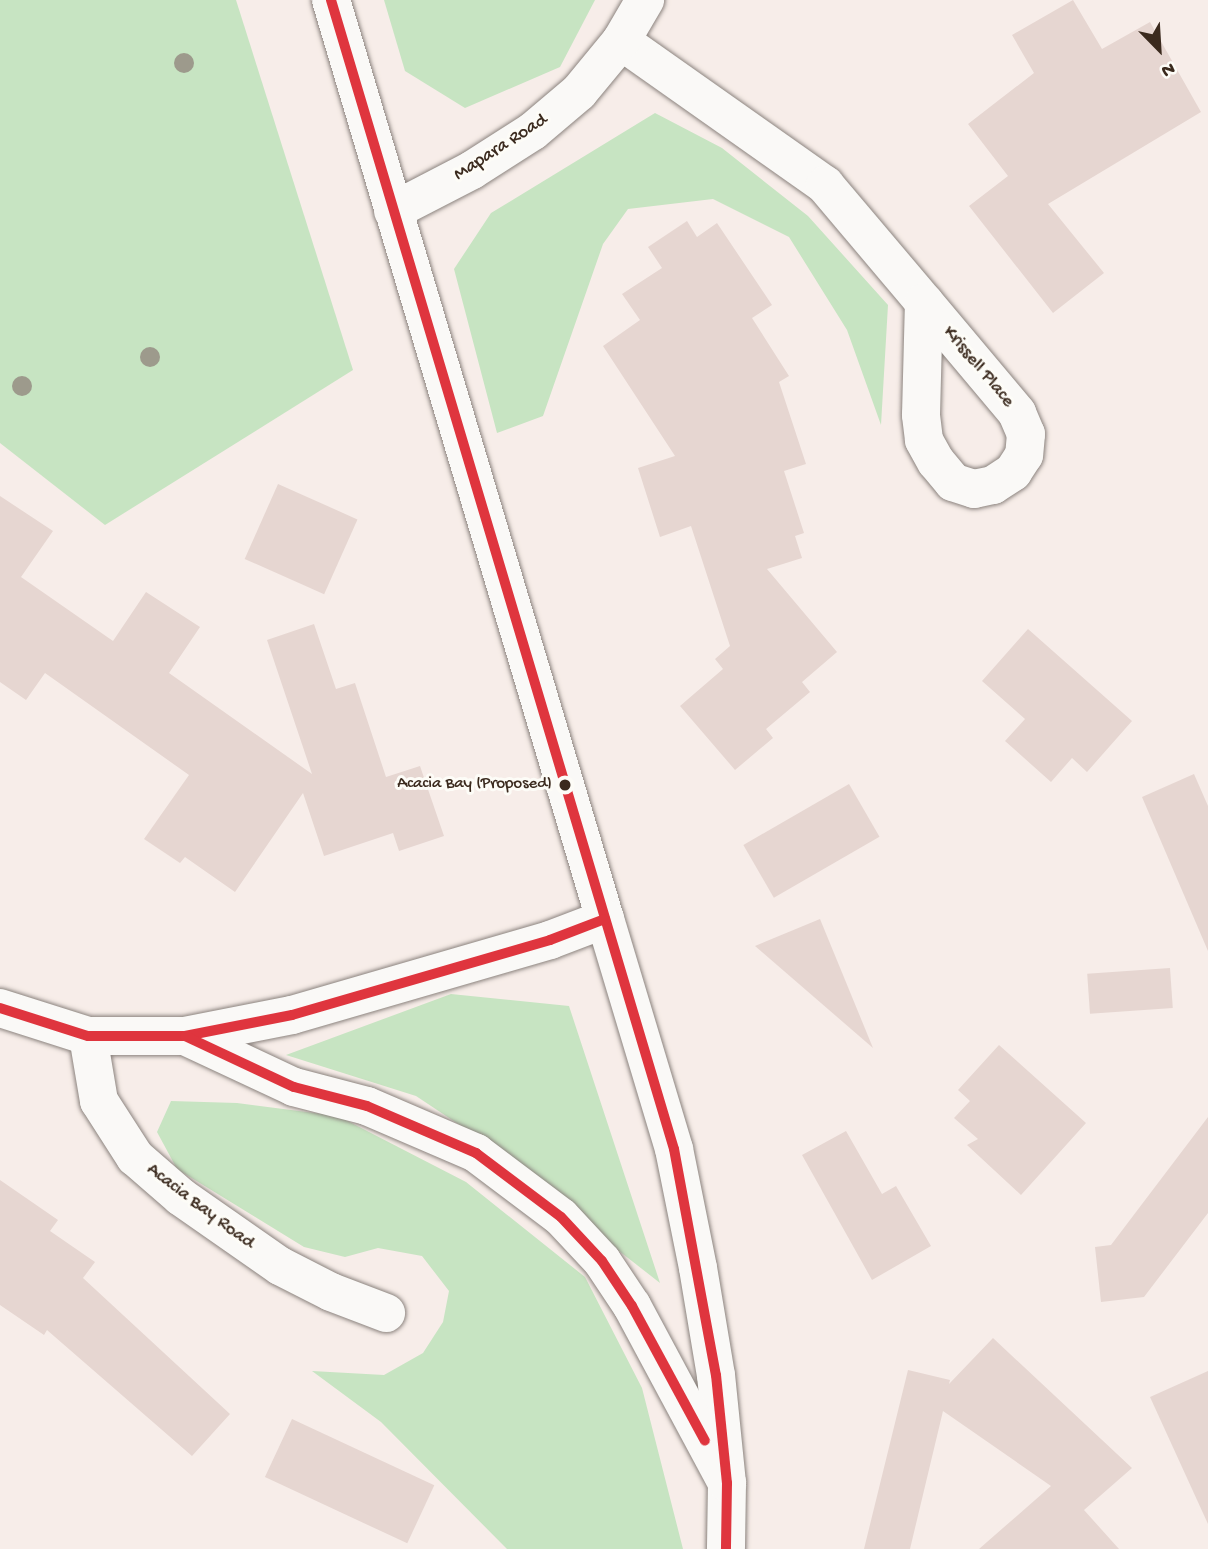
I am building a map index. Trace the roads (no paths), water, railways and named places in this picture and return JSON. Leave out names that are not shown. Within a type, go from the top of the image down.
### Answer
[{"type":"street","points":[[331,0],[674,1149],[712,1348],[727,1483],[726,1549]]},
{"type":"street","name":"Mapara Road","points":[[393,211],[472,170],[533,131],[579,92],[621,41],[645,0]]},
{"type":"street","points":[[621,41],[825,185],[924,302]]},
{"type":"street","points":[[0,1008],[88,1036],[185,1036],[292,1015],[550,940],[605,919]]},
{"type":"street","name":"Acacia Bay Road","points":[[88,1036],[99,1101],[135,1157],[181,1197],[280,1266],[331,1292],[386,1313]]},
{"type":"street","points":[[185,1036],[294,1087],[367,1105],[476,1153],[561,1217],[602,1261],[632,1306],[727,1483]]},
{"type":"place","name":"Acacia Bay (Proposed)","points":[[565,785]]}]
